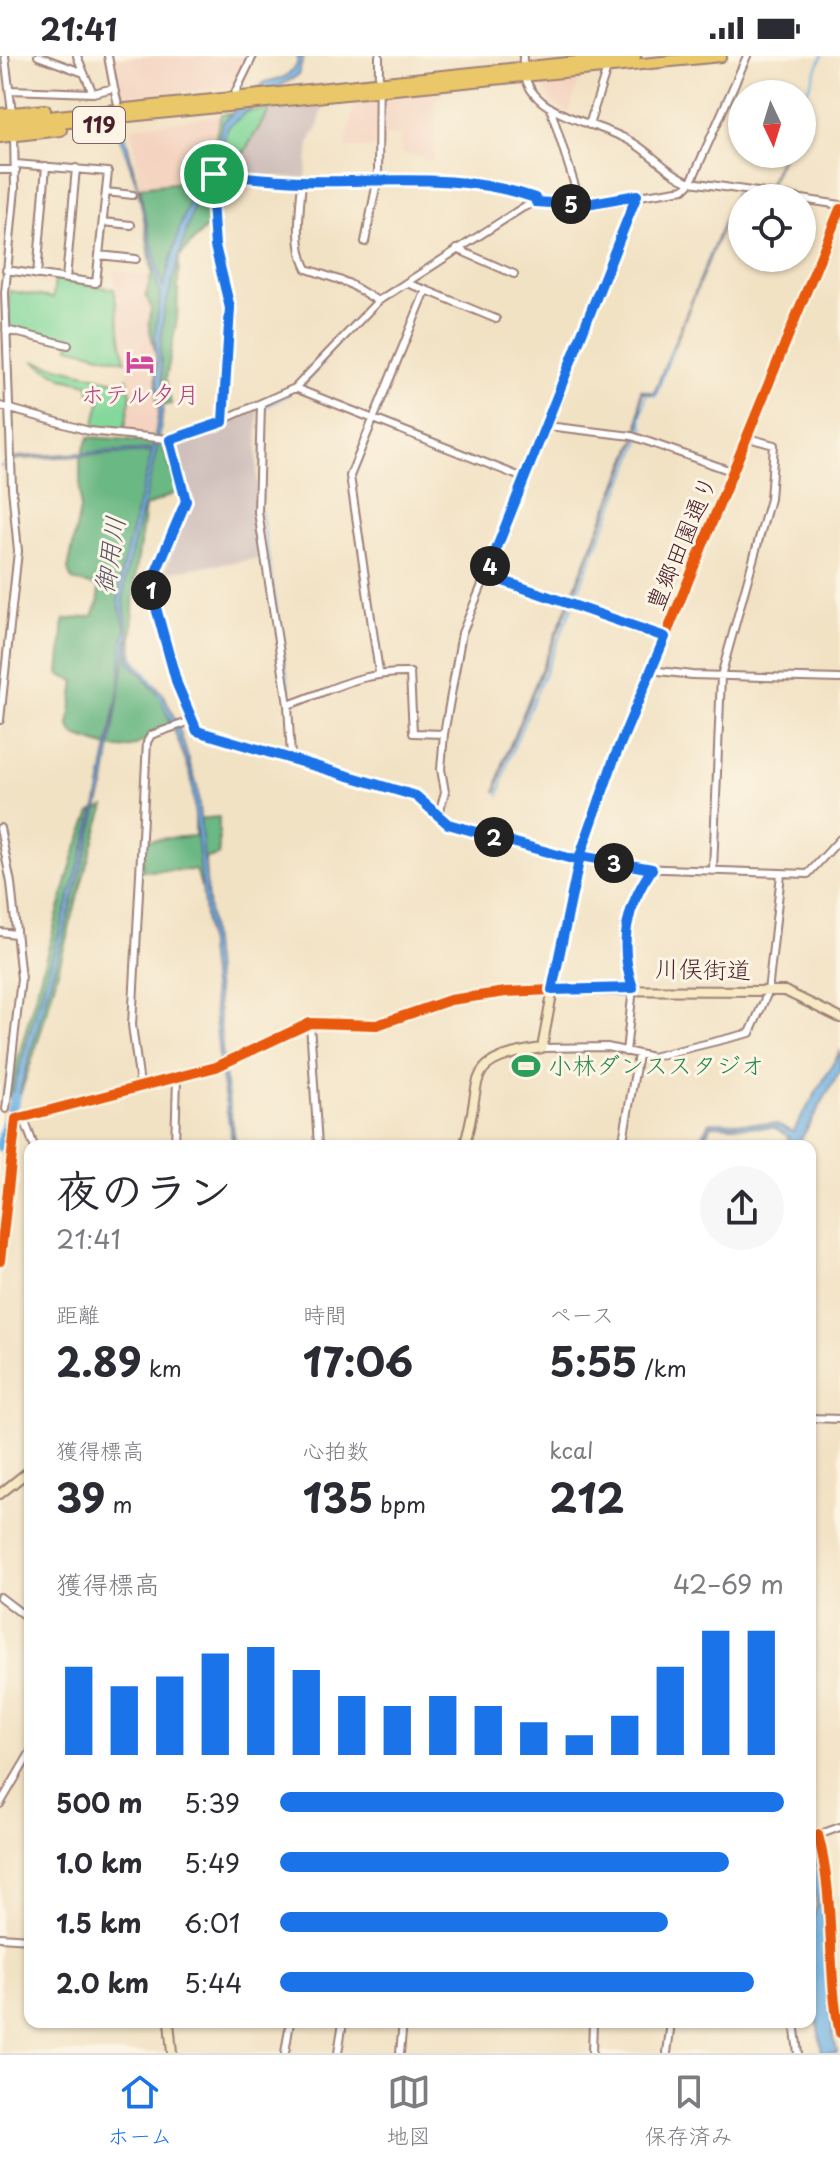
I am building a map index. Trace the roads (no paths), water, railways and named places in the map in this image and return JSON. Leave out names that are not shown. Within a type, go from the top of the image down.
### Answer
[{"type":"highway","name":"119","points":[[609,61],[635,56]]},
{"type":"highway","name":"119","points":[[0,122],[285,96],[524,66],[721,56]]},
{"type":"highway","name":"119","points":[[0,137],[198,109],[232,101]]},
{"type":"highway","name":"119","points":[[8,114],[142,102],[143,107]]},
{"type":"highway","name":"119","points":[[0,129],[198,109]]},
{"type":"street","points":[[5,56],[10,93],[8,114]]},
{"type":"street","points":[[38,56],[84,73]]},
{"type":"street","points":[[77,56],[93,93]]},
{"type":"street","points":[[108,56],[109,89],[118,104]]},
{"type":"street","points":[[232,101],[253,56]]},
{"type":"street","points":[[365,242],[378,177],[379,56]]},
{"type":"street","points":[[4,407],[89,431],[170,440],[261,405],[295,388],[378,301],[536,202],[581,205],[684,189],[691,182],[747,56]]},
{"type":"street","points":[[589,125],[609,61]]},
{"type":"street","points":[[524,66],[532,94],[550,107],[620,135],[691,182],[728,187]]},
{"type":"street","points":[[0,93],[93,93],[109,89]]},
{"type":"street","points":[[550,107],[581,205]]},
{"type":"street","points":[[0,720],[18,551],[4,407],[6,270],[16,167],[14,134]]},
{"type":"street","points":[[37,275],[46,166]]},
{"type":"street","points":[[0,170],[46,166],[105,169],[106,192],[96,283],[6,270]]},
{"type":"street","points":[[66,279],[76,168]]},
{"type":"street","points":[[223,422],[230,308],[215,246],[211,187],[214,174],[302,181],[378,177],[485,185],[535,198],[536,202]]},
{"type":"street","points":[[302,181],[299,216],[303,261],[307,269],[348,283],[378,301]]},
{"type":"street","points":[[106,192],[133,195]]},
{"type":"street","points":[[438,817],[445,792],[441,769],[444,734],[462,633],[637,195]]},
{"type":"street","points":[[816,202],[840,207]]},
{"type":"street","name":"豊郷田園通り","points":[[552,990],[580,858],[614,759],[840,207]]},
{"type":"street","points":[[103,222],[131,225]]},
{"type":"street","points":[[457,249],[514,274]]},
{"type":"street","points":[[99,255],[136,259]]},
{"type":"street","points":[[406,283],[496,319]]},
{"type":"street","points":[[379,672],[350,476],[426,290]]},
{"type":"street","points":[[6,330],[68,345]]},
{"type":"street","points":[[295,388],[526,479]]},
{"type":"street","points":[[261,405],[258,512],[288,705],[291,757]]},
{"type":"street","points":[[547,426],[632,436],[734,472]]},
{"type":"street","points":[[0,436],[9,438]]},
{"type":"street","points":[[713,870],[721,676],[770,499],[774,445],[748,438]]},
{"type":"street","points":[[170,440],[186,501],[150,586],[177,684],[197,731],[416,796],[448,824],[580,858],[652,869],[808,874],[840,839]]},
{"type":"street","points":[[0,457],[10,458]]},
{"type":"street","points":[[486,575],[665,637]]},
{"type":"street","points":[[651,670],[721,676],[840,679]]},
{"type":"street","points":[[288,705],[325,693],[345,680],[379,672],[410,673],[413,733],[444,734]]},
{"type":"street","points":[[140,1085],[132,1025],[147,742],[151,735],[191,721]]},
{"type":"street","points":[[0,828],[11,883],[20,1007],[6,1109]]},
{"type":"street","points":[[626,1052],[633,988],[625,966],[625,927],[641,885],[652,869]]},
{"type":"street","points":[[768,992],[781,874]]},
{"type":"street","points":[[0,932],[15,934]]},
{"type":"street","name":"川俣街道","points":[[552,990],[633,988],[791,992],[840,1018]]},
{"type":"street","points":[[0,1261],[16,1119],[216,1067],[310,1023],[377,1025],[450,1000],[506,992],[552,990],[542,1048]]},
{"type":"street","name":"川俣街道","points":[[465,1140],[478,1081],[487,1063],[506,1054],[542,1048],[592,1046],[638,1055],[667,1056],[750,1033],[768,992]]},
{"type":"street","points":[[310,1023],[318,1140]]},
{"type":"street","points":[[623,1140],[638,1055]]},
{"type":"street","points":[[175,1140],[177,1078]]},
{"type":"street","points":[[24,1119],[32,1140]]},
{"type":"street","points":[[816,1418],[840,1419]]},
{"type":"street","points":[[0,1494],[24,1475]]},
{"type":"street","points":[[0,1597],[24,1615]]},
{"type":"street","points":[[0,1804],[24,1763]]},
{"type":"street","points":[[816,1835],[840,1827]]},
{"type":"street","points":[[0,1937],[24,1939]]},
{"type":"street","points":[[170,2028],[172,2053]]},
{"type":"street","points":[[285,2053],[289,2028]]},
{"type":"street","points":[[338,2053],[342,2028]]},
{"type":"street","points":[[400,2053],[402,2028]]},
{"type":"street","points":[[592,2053],[593,2028]]},
{"type":"street","points":[[667,2053],[670,2028]]},
{"type":"street","points":[[795,2028],[798,2053]]},
{"type":"water","points":[[298,56],[304,56],[298,75],[272,91],[228,127],[216,166],[197,194],[164,312],[160,352],[164,401],[159,441],[126,575],[123,600],[134,663],[164,695],[179,729],[197,786],[225,1079],[235,1140],[232,1140],[221,1076],[191,776],[163,699],[129,662],[128,637],[105,783],[14,1113],[8,1108],[97,803],[120,684],[122,642],[126,630],[118,601],[122,569],[152,452],[19,459],[0,467],[18,457],[153,449],[159,410],[155,335],[160,297],[137,185],[118,131],[124,131],[163,288],[180,227],[196,185],[212,160],[223,122],[265,82],[285,77],[297,65]]},
{"type":"water","points":[[728,211],[654,395],[642,392],[639,434],[505,760],[496,792],[504,760],[638,434],[641,390],[654,393]]},
{"type":"water","points":[[840,1052],[840,1071],[800,1140],[788,1140],[789,1137],[775,1128],[711,1125],[704,1140],[701,1140],[710,1122],[776,1124],[793,1132]]},
{"type":"water","points":[[816,1859],[837,2053],[822,2053],[816,2014]]},
{"type":"waterway","points":[[812,80],[822,56]]},
{"type":"waterway","points":[[653,395],[656,396],[673,348]]},
{"type":"waterway","points":[[301,387],[324,362]]},
{"type":"waterway","points":[[574,601],[644,431],[641,418],[647,393]]},
{"type":"waterway","points":[[261,501],[265,407],[289,394]]},
{"type":"waterway","points":[[261,511],[291,700]]},
{"type":"waterway","points":[[499,796],[508,761],[572,607]]},
{"type":"waterway","points":[[134,658],[154,684]]},
{"type":"waterway","points":[[159,693],[172,720]]},
{"type":"waterway","name":"御用川","points":[[0,1146],[15,1097]]},
{"type":"place","name":"ホテル夕月","points":[[140,362]]},
{"type":"place","name":"小林ダンススタジオ","points":[[526,1066]]}]
